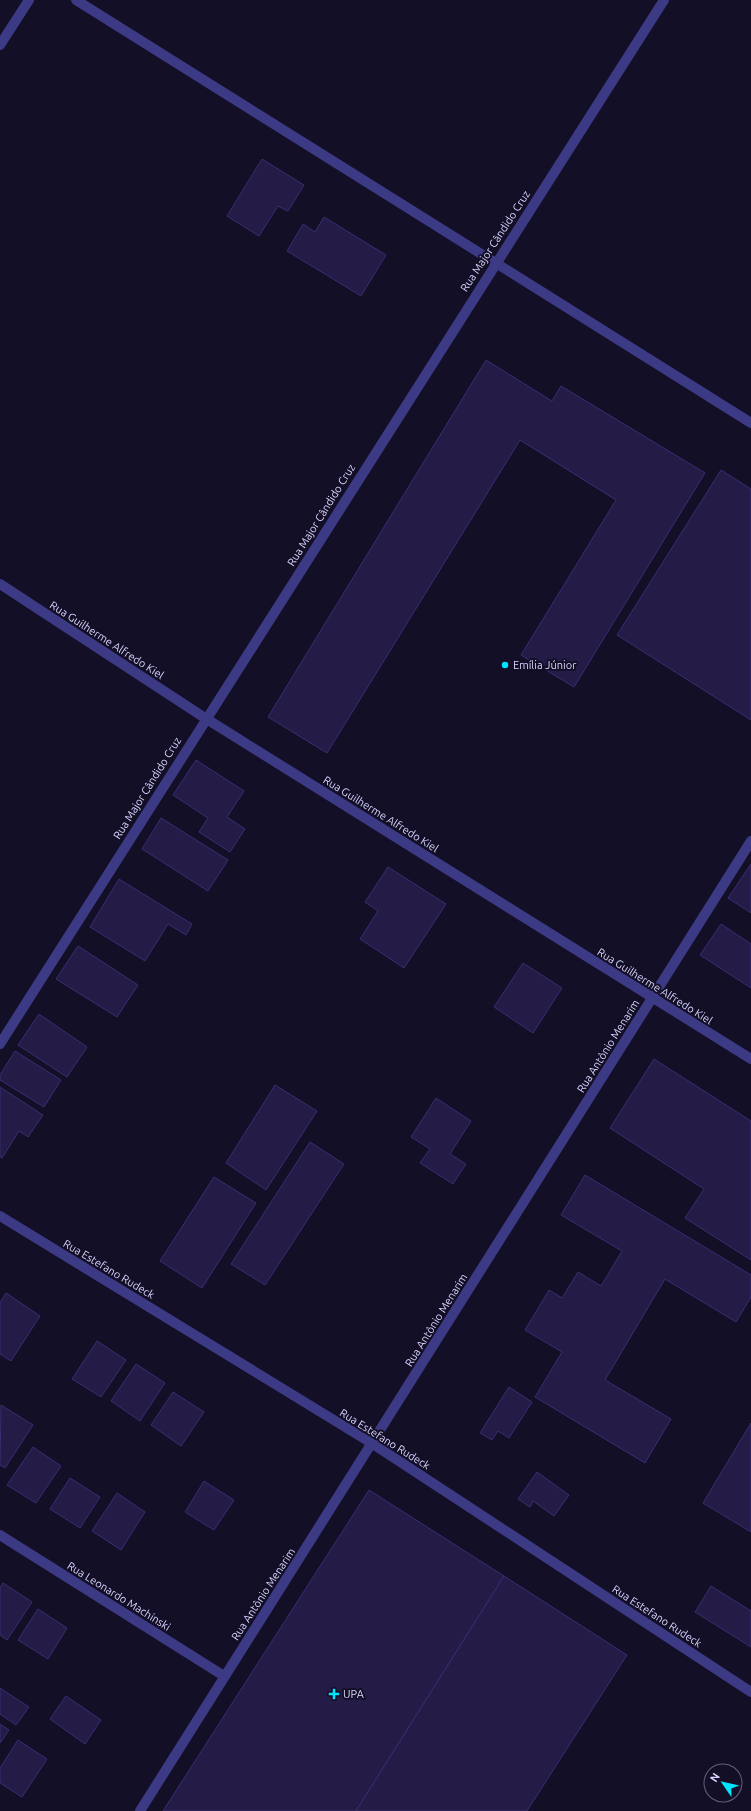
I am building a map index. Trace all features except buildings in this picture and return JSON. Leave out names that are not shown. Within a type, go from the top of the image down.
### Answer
[{"type":"street","points":[[0,46],[29,0]]},
{"type":"street","points":[[76,0],[751,422]]},
{"type":"street","name":"Rua Major Cândido Cruz","points":[[0,1044],[664,0]]},
{"type":"street","name":"Rua Guilherme Alfredo Kiel","points":[[0,584],[206,718],[751,1059]]},
{"type":"street","name":"Rua Antônio Menarim","points":[[140,1811],[224,1676],[373,1444],[751,841]]},
{"type":"street","name":"Rua Estefano Rudeck","points":[[0,1216],[373,1444],[751,1692]]},
{"type":"street","name":"Rua Leonardo Machinski","points":[[0,1535],[224,1676]]},
{"type":"place","name":"Emília Júnior","points":[[505,665]]},
{"type":"place","name":"UPA","points":[[334,1694]]}]
